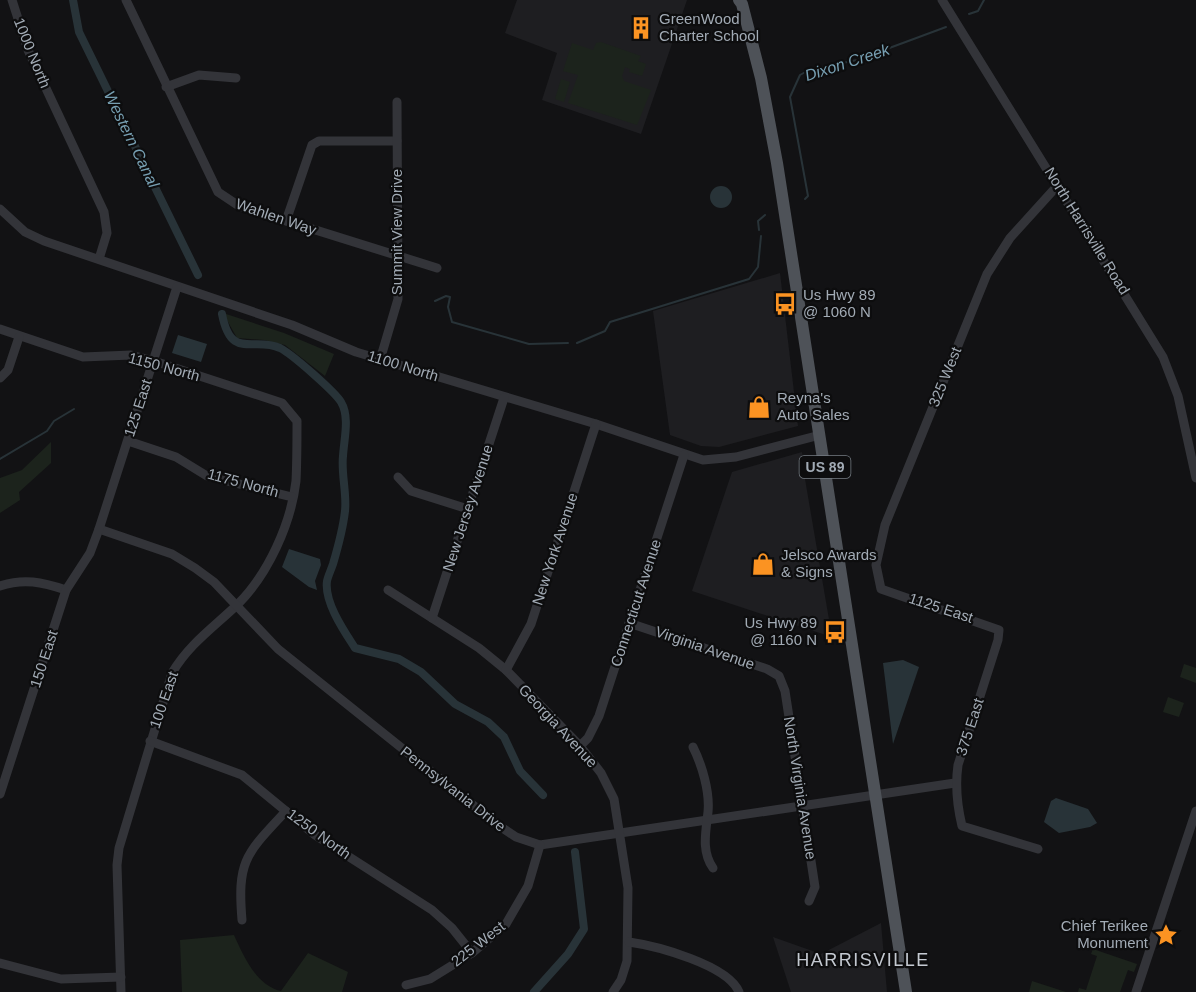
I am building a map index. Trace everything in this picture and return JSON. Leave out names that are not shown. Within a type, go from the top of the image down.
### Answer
[{"type":"main road","name":"US 89","points":[[742,1],[772,133],[906,992]]},
{"type":"street","name":"1000 North","points":[[12,0],[28,50],[104,212],[107,233],[99,259]]},
{"type":"street","name":"Wahlen Way","points":[[126,0],[218,192],[239,206],[437,268]]},
{"type":"street","name":"North Harrisville Road","points":[[942,0],[1163,357],[1178,396],[1196,478]]},
{"type":"street","points":[[166,87],[199,75],[236,78]]},
{"type":"street","name":"Summit View Drive","points":[[380,360],[398,299],[397,102]]},
{"type":"street","points":[[286,221],[312,145],[319,141],[397,141]]},
{"type":"street","name":"325 West","points":[[881,589],[877,579],[876,565],[885,525],[987,274],[1010,238],[1058,185]]},
{"type":"street","name":"1100 North","points":[[0,209],[25,232],[99,259],[292,325],[380,360],[596,424],[684,455],[718,460],[820,435]]},
{"type":"street","name":"125 East","points":[[99,529],[177,287]]},
{"type":"street","name":"1150 North","points":[[0,329],[83,357],[131,355],[154,361],[282,403],[291,410]]},
{"type":"street","points":[[0,378],[8,370],[19,337]]},
{"type":"street","name":"New Jersey Avenue","points":[[432,618],[504,398]]},
{"type":"street","name":"100 East","points":[[121,992],[117,865],[119,848],[150,741],[172,674],[183,654],[256,585],[268,562],[296,482],[297,421],[291,410]]},
{"type":"street","name":"New York Avenue","points":[[506,670],[531,624],[596,424]]},
{"type":"street","name":"1175 North","points":[[128,441],[176,457],[207,476],[292,496]]},
{"type":"street","name":"Connecticut Avenue","points":[[580,747],[595,726],[684,455]]},
{"type":"street","points":[[398,477],[411,491],[468,509]]},
{"type":"street","name":"Pennsylvania Drive","points":[[99,529],[172,554],[214,582],[278,649],[516,837],[540,845],[875,794]]},
{"type":"street","name":"150 East","points":[[0,794],[66,590],[90,553],[99,529]]},
{"type":"street","points":[[0,586],[18,580],[36,581],[66,590]]},
{"type":"street","name":"1125 East","points":[[881,589],[999,630]]},
{"type":"street","name":"Georgia Avenue","points":[[388,590],[506,670],[580,747],[601,773],[614,799],[628,888],[627,962],[621,980],[613,992]]},
{"type":"street","name":"Virginia Avenue","points":[[629,623],[767,669],[779,676]]},
{"type":"street","name":"375 East","points":[[999,630],[999,640],[963,747],[956,783],[962,826],[1038,849]]},
{"type":"street","name":"North Virginia Avenue","points":[[779,676],[785,691],[815,887],[809,901]]},
{"type":"street","name":"1250 North","points":[[150,741],[242,775],[315,835],[432,910],[452,928],[472,953]]},
{"type":"street","points":[[693,747],[700,763],[708,811],[704,830],[708,861],[713,868]]},
{"type":"street","points":[[875,794],[956,783]]},
{"type":"street","points":[[242,920],[240,877],[244,862],[252,848],[286,811]]},
{"type":"street","points":[[1136,992],[1196,811]]},
{"type":"street","name":"225 West","points":[[406,984],[430,979],[472,953],[507,924],[528,886],[540,845]]},
{"type":"street","points":[[629,942],[646,944],[711,967],[728,976],[739,992]]},
{"type":"street","points":[[0,963],[61,979],[121,977]]},
{"type":"shaded area","points":[[517,0],[687,0],[641,134],[542,100],[557,53],[505,33]]},
{"type":"shaded area","points":[[601,42],[641,56],[638,61],[646,64],[642,76],[629,72],[630,69],[625,67],[622,76],[624,81],[651,90],[637,125],[568,103],[578,75],[563,71],[572,43],[593,50],[596,43]]},
{"type":"shaded area","points":[[561,79],[570,82],[564,102],[555,99]]},
{"type":"shaded area","points":[[721,186],[729,189],[732,197],[729,205],[721,208],[713,205],[710,197],[713,189]]},
{"type":"shaded area","points":[[780,273],[798,426],[719,447],[701,446],[670,435],[653,311]]},
{"type":"shaded area","points":[[223,313],[284,333],[334,354],[325,376],[285,345],[264,340],[237,338]]},
{"type":"shaded area","points":[[178,335],[207,344],[201,362],[172,353]]},
{"type":"shaded area","points":[[51,442],[51,463],[19,492],[20,500],[0,513],[0,478],[22,470]]},
{"type":"shaded area","points":[[802,452],[832,637],[692,591],[732,472]]},
{"type":"shaded area","points":[[289,549],[320,559],[321,565],[315,581],[317,590],[309,587],[282,567]]},
{"type":"shaded area","points":[[903,660],[919,667],[893,744],[883,663]]},
{"type":"shaded area","points":[[1184,664],[1196,668],[1196,683],[1180,677]]},
{"type":"shaded area","points":[[1168,697],[1184,703],[1179,717],[1163,712]]},
{"type":"shaded area","points":[[1056,798],[1088,809],[1097,823],[1090,827],[1059,833],[1044,822],[1051,801]]},
{"type":"shaded area","points":[[881,923],[887,992],[791,992],[773,937],[821,954]]},
{"type":"shaded area","points":[[234,935],[252,969],[272,988],[281,991],[308,953],[348,972],[342,992],[182,992],[180,940]]},
{"type":"shaded area","points":[[1093,949],[1137,964],[1134,972],[1128,970],[1120,992],[1078,992],[1079,988],[1086,990],[1097,956],[1091,954]]},
{"type":"shaded area","points":[[1032,981],[1066,992],[1029,992]]},
{"type":"waterway","name":"Western Canal","points":[[73,0],[79,32],[198,275]]},
{"type":"waterway","name":"Dixon Creek","points":[[969,14],[978,11],[984,0]]},
{"type":"waterway","name":"Dixon Creek","points":[[805,199],[808,196],[790,97],[800,75],[809,70],[857,60],[946,27]]},
{"type":"waterway","name":"Dixon Creek","points":[[759,230],[758,221],[765,215]]},
{"type":"waterway","name":"Dixon Creek","points":[[577,343],[605,331],[610,322],[749,279],[758,267],[761,236]]},
{"type":"waterway","name":"Dixon Creek","points":[[435,301],[446,296],[450,297],[448,307],[452,322],[529,344],[568,343]]},
{"type":"waterway","name":"Western Canal","points":[[222,314],[226,328],[237,342],[280,348],[322,382],[344,408],[346,421],[343,463],[345,511],[327,589],[336,616],[355,648],[399,659],[421,672],[455,704],[488,722],[504,737],[520,771],[543,795]]},
{"type":"waterway","name":"Dixon Creek","points":[[0,459],[47,431],[54,421],[74,409]]},
{"type":"waterway","name":"Western Canal","points":[[534,992],[568,954],[584,929],[575,852]]},
{"type":"place","name":"GreenWood Charter School","points":[[641,28]]},
{"type":"place","name":"Us Hwy 89 @ 1060 N","points":[[785,304]]},
{"type":"place","name":"Reyna's Auto Sales","points":[[759,407]]},
{"type":"place","name":"Jelsco Awards & Signs","points":[[763,564]]},
{"type":"place","name":"Us Hwy 89 @ 1160 N","points":[[835,632]]},
{"type":"place","name":"Chief Terikee Monument","points":[[1166,935]]},
{"type":"district","name":"HARRISVILLE","points":[[863,960]]}]
